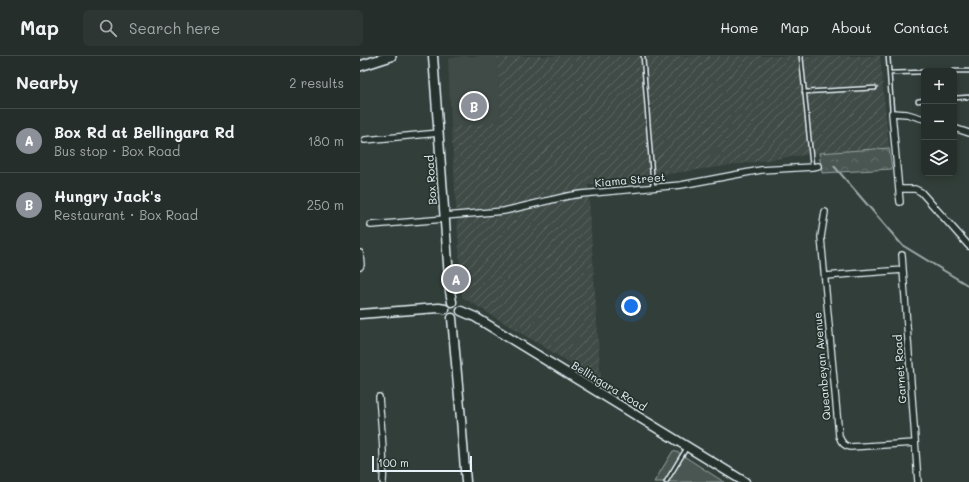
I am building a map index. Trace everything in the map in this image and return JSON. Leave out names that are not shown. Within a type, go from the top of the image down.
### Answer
[{"type":"main road","points":[[360,66],[391,56]]},
{"type":"street","name":"Box Road","points":[[433,56],[452,302]]},
{"type":"street","points":[[900,202],[892,113],[907,114],[921,118]]},
{"type":"street","points":[[957,129],[969,133]]},
{"type":"street","points":[[366,140],[439,133]]},
{"type":"street","name":"Kiama Street","points":[[371,226],[504,211],[582,194],[692,184],[761,170],[818,166]]},
{"type":"street","points":[[899,189],[915,189],[921,192],[969,246]]},
{"type":"street","name":"Queanbeyan Avenue","points":[[825,212],[821,237],[839,436],[842,443],[850,447],[915,443]]},
{"type":"street","points":[[360,253],[360,267]]},
{"type":"street","name":"Garnet Road","points":[[902,255],[918,482]]},
{"type":"street","points":[[824,276],[903,270]]},
{"type":"street","points":[[445,309],[448,304],[452,302],[459,304],[461,311],[459,315],[452,318]]},
{"type":"street","points":[[360,314],[439,308],[445,309]]},
{"type":"street","points":[[445,309],[448,316],[452,318]]},
{"type":"street","name":"Bellingara Road","points":[[461,311],[475,317],[744,482]]},
{"type":"street","points":[[452,318],[466,482]]},
{"type":"street","points":[[379,397],[383,441],[383,482]]},
{"type":"lane","points":[[643,56],[653,188]]},
{"type":"lane","points":[[801,56],[812,167]]},
{"type":"lane","points":[[888,56],[892,113]]},
{"type":"lane","points":[[957,71],[969,71]]},
{"type":"lane","points":[[890,73],[921,72]]},
{"type":"lane","points":[[804,92],[875,88]]},
{"type":"lane","points":[[957,98],[969,97]]},
{"type":"lane","points":[[666,482],[688,447]]},
{"type":"shaded area","points":[[462,56],[497,56],[501,121],[451,127],[448,59]]},
{"type":"shaded area","points":[[497,56],[880,56],[889,148],[819,153],[588,185],[601,382],[462,297],[451,127],[501,121]]},
{"type":"green space","points":[[889,148],[892,169],[822,173],[819,153]]},
{"type":"green space","points":[[673,451],[679,453],[724,482],[654,482]]},
{"type":"waterway","points":[[834,166],[902,245],[969,286]]},
{"type":"place","name":"Hungry Jack's","points":[[474,106]]},
{"type":"place","name":"Box Rd at Bellingara Rd","points":[[456,279]]}]
